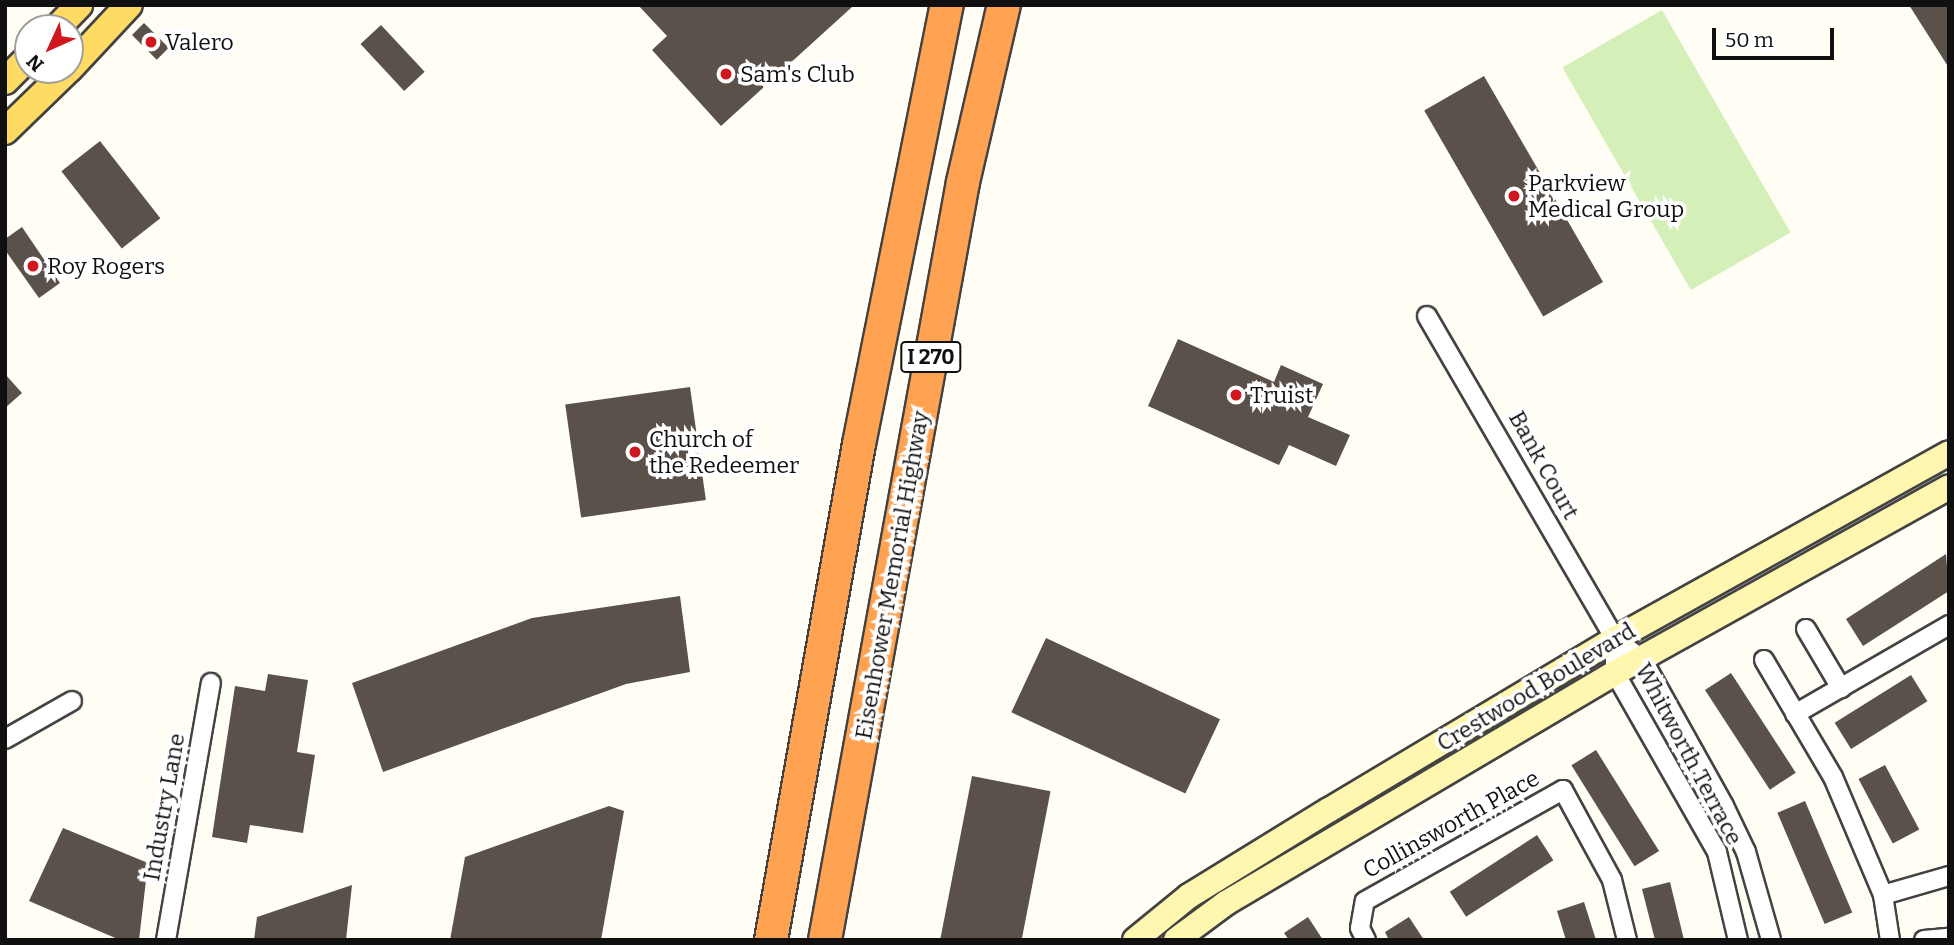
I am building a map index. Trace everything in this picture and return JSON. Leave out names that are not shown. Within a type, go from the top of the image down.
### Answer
[{"type":"highway","name":"I 270","points":[[771,940],[864,416],[947,5]]},
{"type":"highway","name":"Eisenhower Memorial Highway","points":[[825,940],[963,182],[1003,5]]},
{"type":"main road","points":[[84,53],[130,5]]},
{"type":"main road","points":[[5,131],[54,84]]},
{"type":"main road","name":"Crestwood Boulevard","points":[[1136,940],[1189,896],[1615,639],[1949,453]]},
{"type":"main road","name":"Crestwood Boulevard","points":[[1176,940],[1615,673],[1949,487]]},
{"type":"street","name":"Bank Court","points":[[1427,316],[1615,639]]},
{"type":"street","points":[[1796,714],[1949,625]]},
{"type":"street","points":[[1806,629],[1841,688]]},
{"type":"street","name":"Whitworth Terrace","points":[[1615,639],[1642,659],[1746,852],[1771,940]]},
{"type":"street","name":"Whitworth Terrace","points":[[1615,639],[1615,673],[1717,852],[1738,940]]},
{"type":"street","points":[[1764,660],[1833,777],[1883,895],[1890,940]]},
{"type":"street","name":"Industry Lane","points":[[166,940],[211,683]]},
{"type":"street","points":[[5,739],[72,701]]},
{"type":"street","name":"Collinsworth Place","points":[[1366,940],[1360,928],[1364,901],[1563,790],[1612,880],[1627,940]]},
{"type":"street","points":[[1883,895],[1949,876]]},
{"type":"street","points":[[1924,940],[1949,938]]},
{"type":"green space","points":[[1662,10],[1790,233],[1691,290],[1562,68]]},
{"type":"building","name":"Sam's Club","points":[[638,5],[852,7],[721,126],[652,50],[667,36]]},
{"type":"building","points":[[1909,5],[1949,5],[1949,68]]},
{"type":"building","name":"Valero","points":[[144,23],[169,48],[157,60],[132,35]]},
{"type":"building","points":[[381,25],[425,72],[404,91],[361,44]]},
{"type":"building","name":"Parkview Medical Group","points":[[1484,76],[1603,282],[1543,317],[1424,110]]},
{"type":"building","points":[[100,141],[160,218],[122,248],[61,171]]},
{"type":"building","name":"Roy Rogers","points":[[22,227],[60,283],[39,298],[5,250],[5,239]]},
{"type":"building","name":"Truist","points":[[1178,339],[1274,382],[1281,365],[1323,384],[1308,417],[1350,435],[1336,466],[1289,445],[1279,465],[1148,406]]},
{"type":"building","points":[[5,374],[22,393],[5,408]]},
{"type":"building","name":"Church of the Redeemer","points":[[690,387],[706,500],[581,517],[565,405]]},
{"type":"building","points":[[1946,554],[1949,591],[1863,646],[1846,619]]},
{"type":"building","points":[[680,596],[690,672],[626,684],[383,772],[352,683],[532,618]]},
{"type":"building","points":[[1046,638],[1220,719],[1185,793],[1011,712]]},
{"type":"building","points":[[1731,673],[1796,773],[1770,790],[1705,690]]},
{"type":"building","points":[[268,674],[308,680],[297,752],[315,755],[303,833],[250,825],[247,843],[212,837],[235,686],[265,691]]},
{"type":"building","points":[[1911,675],[1927,701],[1851,749],[1835,723]]},
{"type":"building","points":[[1596,750],[1659,851],[1634,866],[1571,765]]},
{"type":"building","points":[[1885,765],[1919,829],[1893,844],[1859,779]]},
{"type":"building","points":[[972,776],[1051,791],[1022,940],[940,940]]},
{"type":"building","points":[[1805,801],[1852,912],[1825,924],[1777,813]]},
{"type":"building","points":[[609,806],[624,811],[601,940],[450,940],[465,857]]},
{"type":"building","points":[[63,828],[148,863],[139,940],[120,940],[29,901]]},
{"type":"building","points":[[1537,835],[1553,860],[1466,917],[1450,892]]},
{"type":"building","points":[[1670,882],[1684,940],[1655,940],[1642,889]]},
{"type":"building","points":[[352,885],[346,940],[254,940],[257,917]]},
{"type":"building","points":[[1584,902],[1596,940],[1566,940],[1557,911]]},
{"type":"building","points":[[1308,917],[1323,940],[1289,940],[1284,933]]},
{"type":"building","points":[[1409,917],[1424,940],[1389,940],[1385,932]]},
{"type":"place","name":"Valero","points":[[151,42]]},
{"type":"place","name":"Sam's Club","points":[[726,74]]},
{"type":"place","name":"Parkview Medical Group","points":[[1514,196]]},
{"type":"place","name":"Roy Rogers","points":[[33,266]]},
{"type":"place","name":"Truist","points":[[1236,395]]},
{"type":"place","name":"Church of the Redeemer","points":[[635,452]]}]
